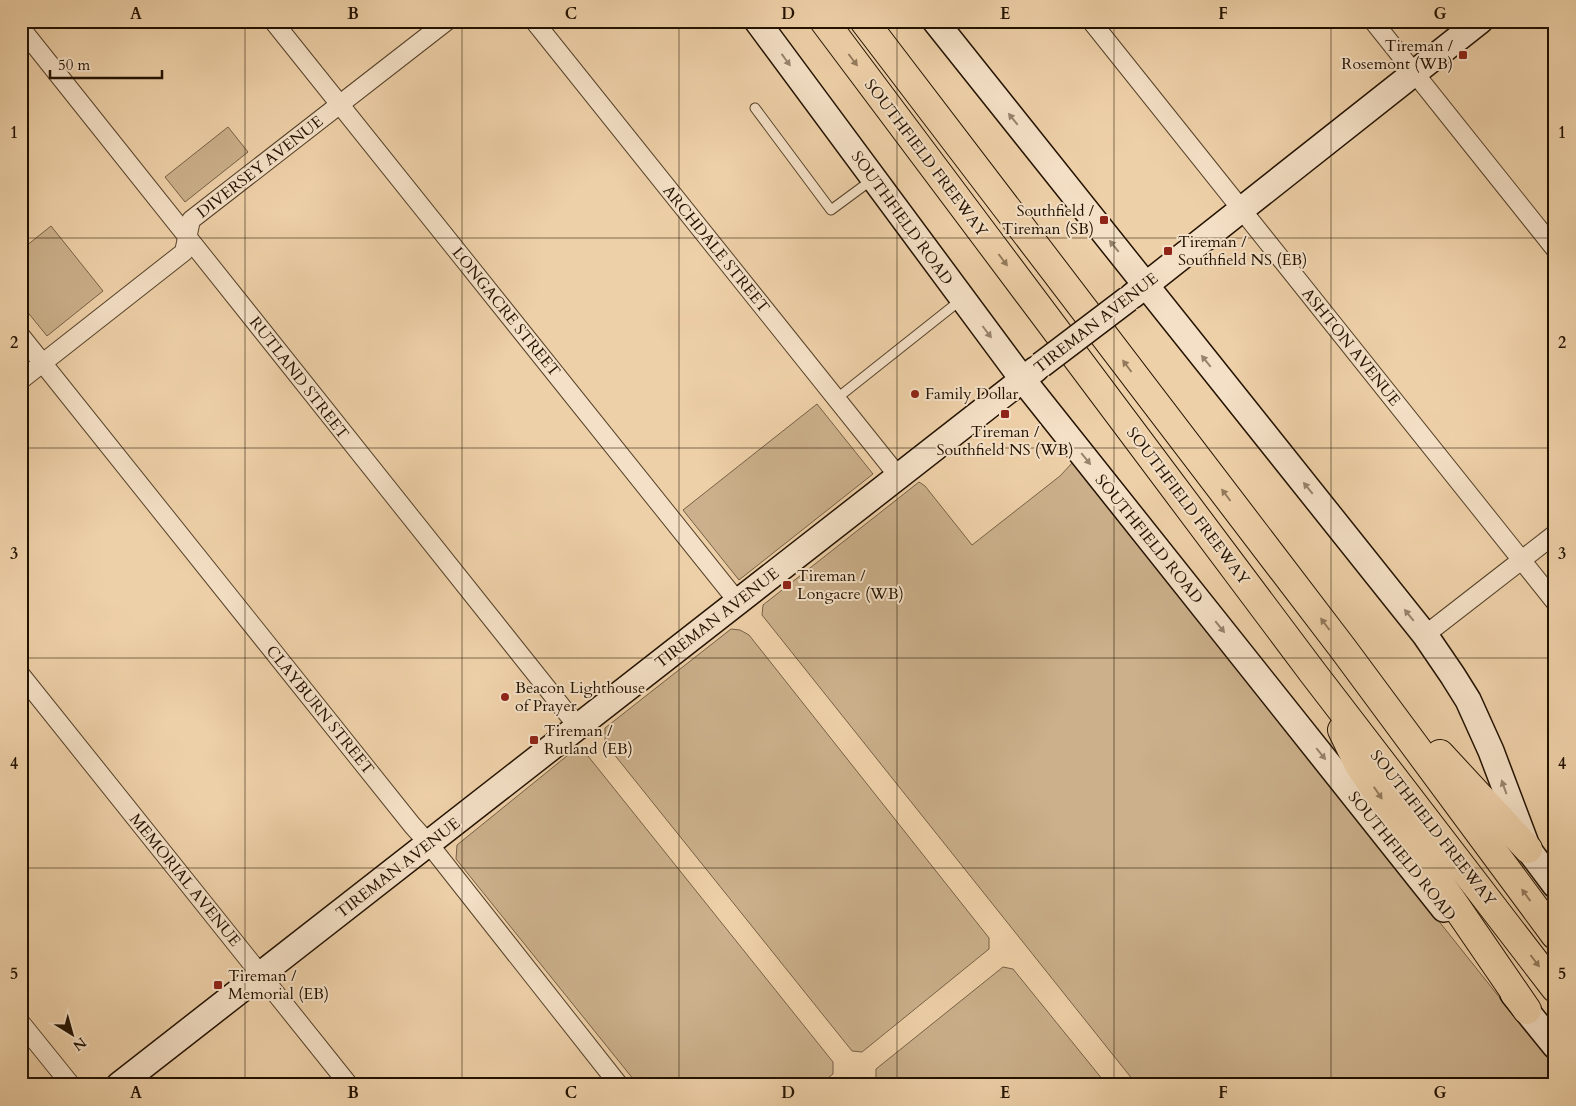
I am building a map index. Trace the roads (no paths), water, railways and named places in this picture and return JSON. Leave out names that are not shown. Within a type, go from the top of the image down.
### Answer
[{"type":"highway","name":"SOUTHFIELD FREEWAY","points":[[824,21],[1313,673],[1555,988]]},
{"type":"highway","name":"SOUTHFIELD FREEWAY","points":[[864,21],[1344,650],[1555,934]]},
{"type":"highway","points":[[1344,650],[1528,849]]},
{"type":"highway","points":[[1313,673],[1359,765],[1527,1010]]},
{"type":"main road","name":"SOUTHFIELD ROAD","points":[[757,21],[962,299],[1032,372],[1496,975],[1555,1046]]},
{"type":"main road","points":[[935,21],[1137,292],[1425,635],[1453,676],[1479,723],[1528,849],[1555,885]]},
{"type":"main road","name":"TIREMAN AVENUE","points":[[119,1085],[1137,292],[1480,21]]},
{"type":"street","name":"LONGACRE STREET","points":[[273,21],[738,602]]},
{"type":"street","name":"DIVERSEY AVENUE","points":[[21,380],[184,252],[191,220],[446,21]]},
{"type":"street","name":"ARCHDALE STREET","points":[[534,21],[898,477]]},
{"type":"street","name":"ASHTON AVENUE","points":[[1091,21],[1555,602]]},
{"type":"street","points":[[1373,21],[1555,249]]},
{"type":"street","name":"RUTLAND STREET","points":[[21,28],[578,727]]},
{"type":"street","name":"CLAYBURN STREET","points":[[21,336],[412,826],[429,844],[619,1085]]},
{"type":"street","points":[[1425,635],[1555,534]]},
{"type":"street","name":"MEMORIAL AVENUE","points":[[21,675],[349,1085]]},
{"type":"street","points":[[21,1023],[71,1085]]},
{"type":"lane","points":[[755,108],[831,210],[873,179]]},
{"type":"lane","points":[[836,399],[962,299]]},
{"type":"place","name":"Tireman / Rosemont (WB)","points":[[1463,55]]},
{"type":"place","name":"Southfield / Tireman (SB)","points":[[1104,220]]},
{"type":"place","name":"Tireman / Southfield NS (EB)","points":[[1168,251]]},
{"type":"place","name":"Family Dollar","points":[[915,394]]},
{"type":"place","name":"Tireman / Southfield NS (WB)","points":[[1005,414]]},
{"type":"place","name":"Tireman / Longacre (WB)","points":[[787,585]]},
{"type":"place","name":"Beacon Lighthouse of Prayer","points":[[505,697]]},
{"type":"place","name":"Tireman / Rutland (EB)","points":[[534,740]]},
{"type":"place","name":"Tireman / Memorial (EB)","points":[[218,985]]}]
